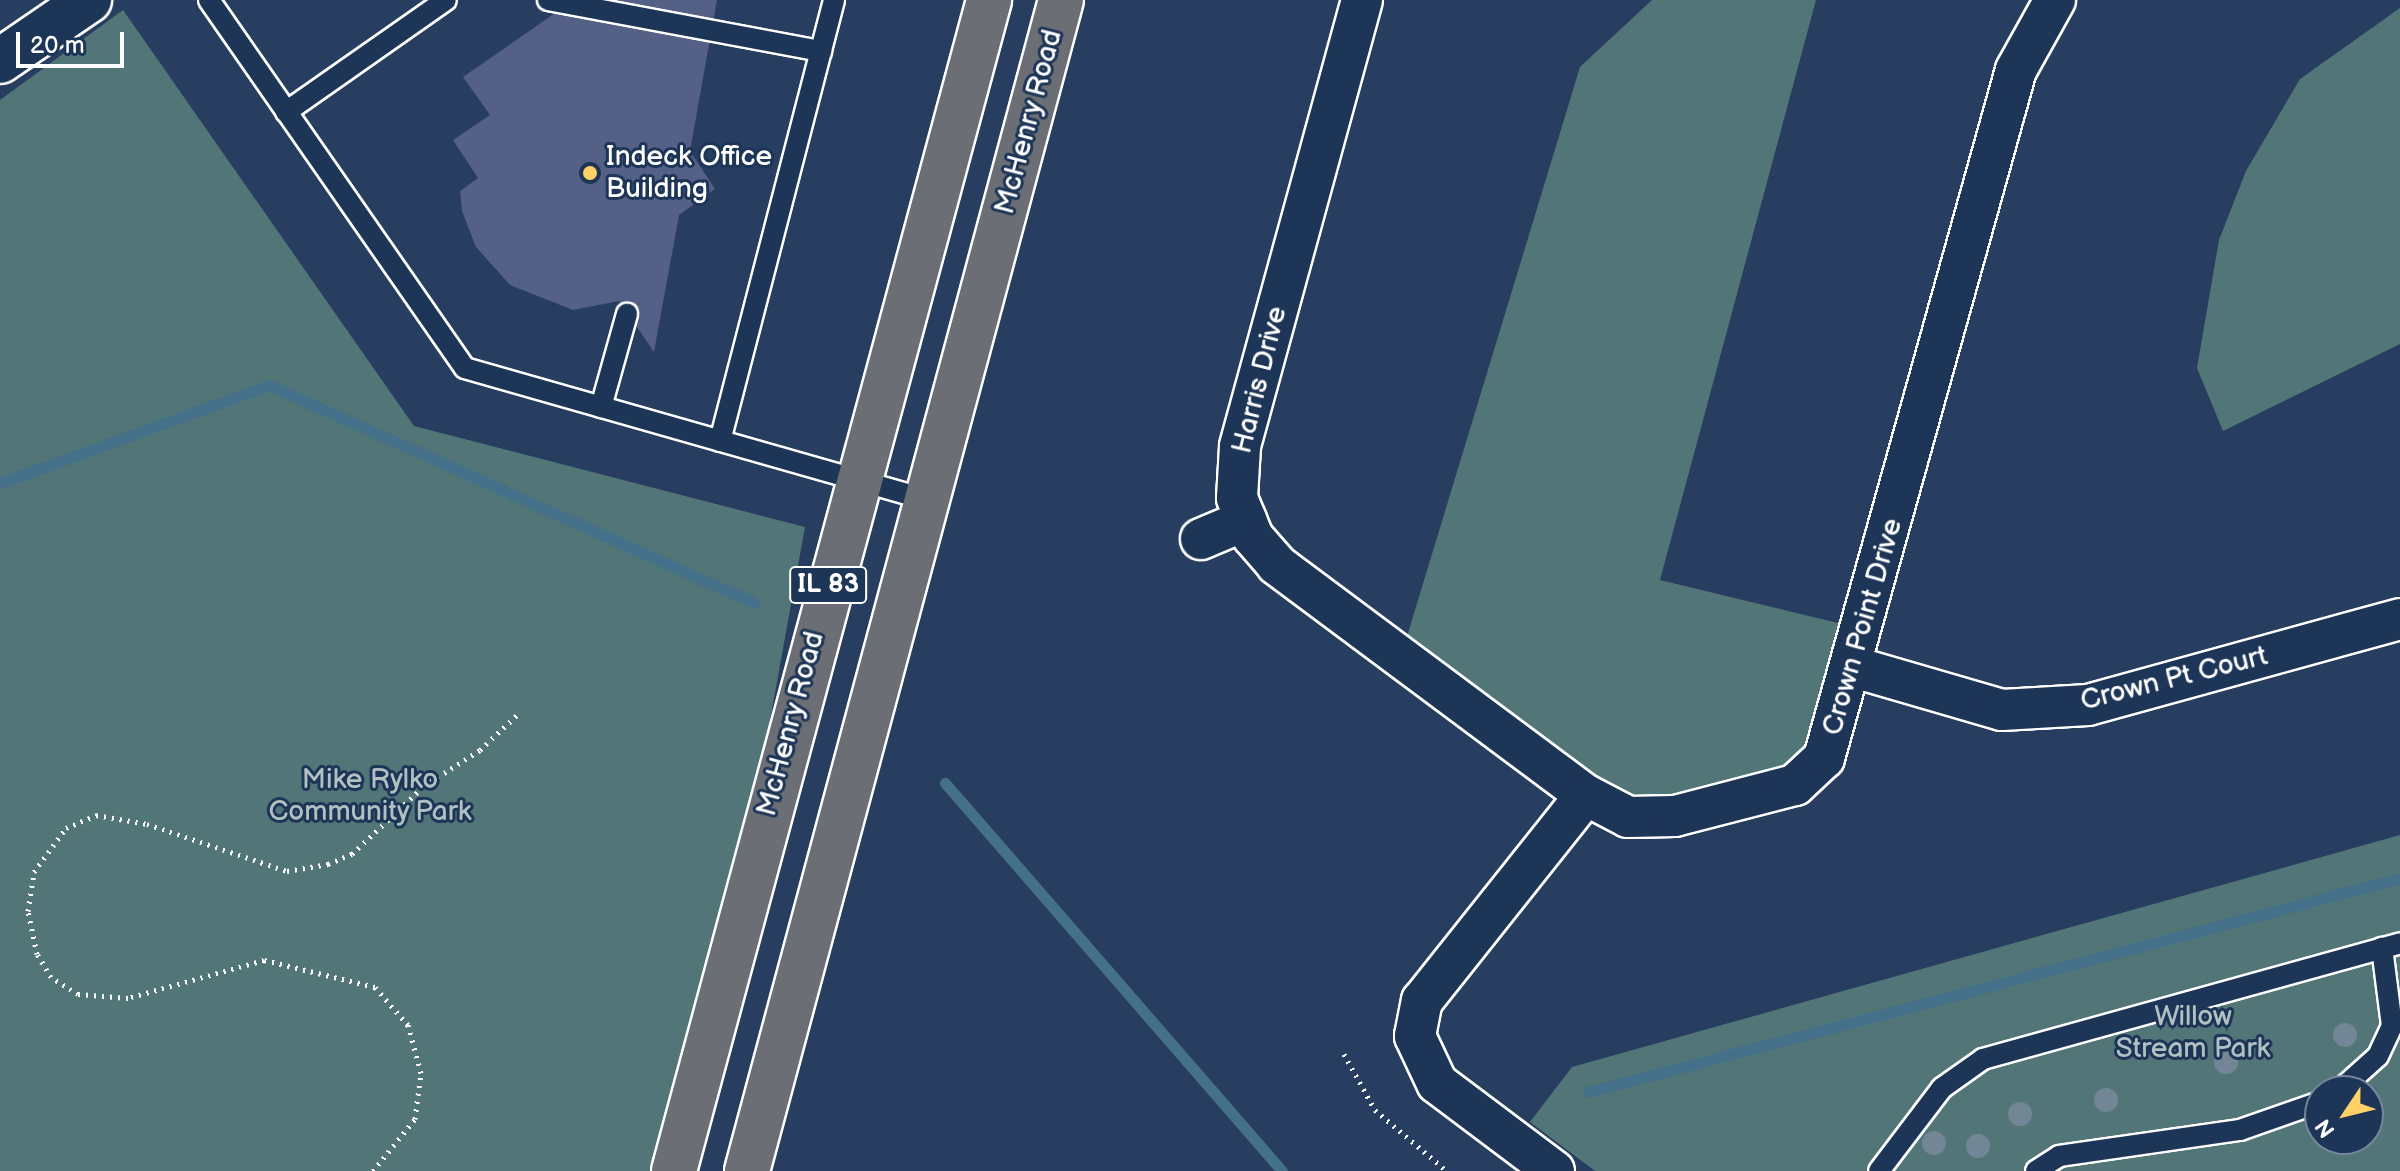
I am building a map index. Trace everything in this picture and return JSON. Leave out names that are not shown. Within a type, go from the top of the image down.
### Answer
[{"type":"main road","points":[[0,61],[89,0]]},
{"type":"main road","name":"McHenry Road","points":[[674,1171],[857,480],[989,0]]},
{"type":"main road","name":"McHenry Road","points":[[747,1171],[1061,0]]},
{"type":"street","name":"Harris Drive","points":[[1362,0],[1240,447],[1237,498],[1246,520],[1277,565],[1586,795]]},
{"type":"street","name":"Crown Point Drive","points":[[1586,795],[1628,817],[1675,816],[1795,785],[1824,758],[1854,667],[2016,70],[2055,0]]},
{"type":"street","points":[[1201,539],[1246,520]]},
{"type":"street","name":"Crown Pt Court","points":[[1854,667],[2002,710],[2088,705],[2400,619]]},
{"type":"street","points":[[1554,1171],[1437,1083],[1415,1036],[1422,1001],[1586,795]]},
{"type":"lane","points":[[209,0],[465,368],[928,500]]},
{"type":"lane","points":[[286,112],[446,0]]},
{"type":"lane","points":[[548,0],[821,51]]},
{"type":"lane","points":[[720,441],[834,0]]},
{"type":"lane","points":[[601,407],[627,314]]},
{"type":"lane","points":[[1879,1171],[1942,1088],[1983,1059],[2391,946],[2392,1026],[2378,1056],[2357,1075]]},
{"type":"lane","points":[[2036,1171],[2059,1156],[2240,1130],[2304,1108]]},
{"type":"path","points":[[373,1171],[415,1119],[421,1073],[408,1025],[375,987],[264,960],[128,998],[78,994],[51,977],[37,954],[28,911],[34,872],[66,828],[96,815],[147,824],[287,871],[328,864],[352,854],[424,786],[480,750],[520,712]]},
{"type":"path","points":[[1344,1054],[1375,1110],[1447,1171]]},
{"type":"green space","points":[[1652,0],[1816,0],[1660,580],[1842,624],[1804,757],[1791,769],[1660,804],[1627,801],[1405,643],[1580,67]]},
{"type":"green space","points":[[2400,8],[2400,344],[2223,431],[2197,368],[2219,240],[2246,171],[2300,79]]},
{"type":"green space","name":"Mike Rylko Community Park","points":[[123,10],[414,426],[805,527],[767,737],[650,1171],[0,1171],[0,100]]},
{"type":"green space","name":"Willow Stream Park","points":[[2400,835],[2400,1171],[1595,1171],[1530,1122],[1572,1067]]},
{"type":"building","name":"Indeck Office Building","points":[[574,0],[717,0],[690,151],[715,189],[679,215],[654,352],[619,301],[573,310],[510,285],[476,247],[462,211],[460,191],[478,178],[453,140],[490,115],[463,77]]},
{"type":"waterway","points":[[0,483],[269,385],[754,603]]},
{"type":"waterway","points":[[945,783],[1282,1171]]},
{"type":"waterway","points":[[1588,1092],[2400,878]]},
{"type":"place","name":"Indeck Office Building","points":[[590,173]]}]
